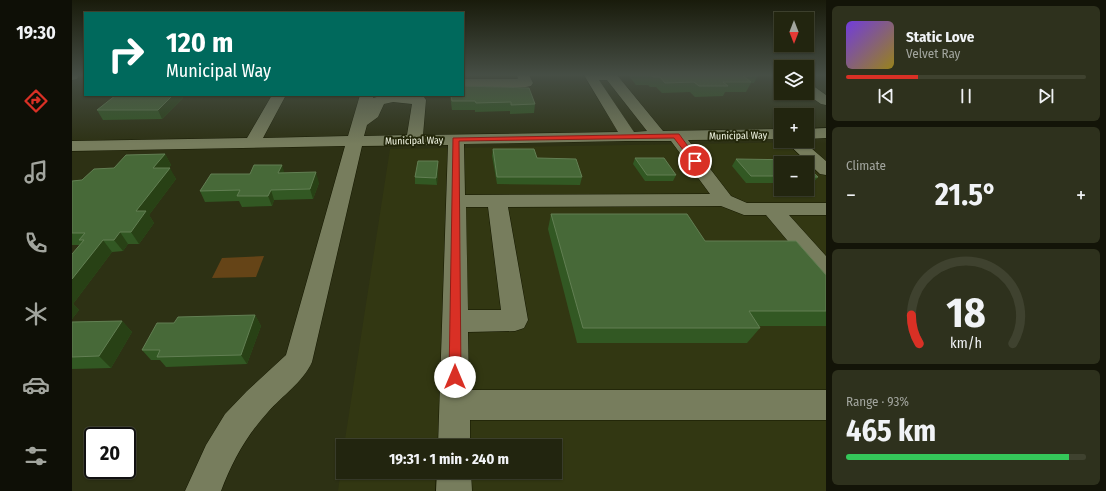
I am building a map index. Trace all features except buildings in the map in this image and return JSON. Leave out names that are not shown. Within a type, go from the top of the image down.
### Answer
[{"type":"street","points":[[252,143],[277,98]]},
{"type":"street","points":[[203,491],[217,458],[234,430],[251,407],[298,362],[356,132],[369,103],[386,98],[419,100],[415,140]]},
{"type":"street","points":[[604,98],[629,137]]},
{"type":"street","points":[[632,98],[668,136],[724,200]]},
{"type":"street","name":"Municipal Way","points":[[72,146],[252,143],[356,132],[415,140],[774,134]]},
{"type":"street","points":[[814,134],[826,134]]},
{"type":"street","points":[[454,439],[456,139]]},
{"type":"street","points":[[801,148],[826,170]]},
{"type":"street","points":[[455,201],[724,200],[744,209],[826,209]]},
{"type":"street","points":[[455,321],[515,320],[497,201]]},
{"type":"street","points":[[772,209],[826,271]]},
{"type":"street","points":[[455,405],[826,405]]},
{"type":"street","points":[[454,479],[454,491]]},
{"type":"shaded area","points":[[774,143],[774,148],[811,148],[826,160],[826,491],[338,491],[340,479],[562,479],[562,439],[345,439],[390,149]]},
{"type":"shaded area","points":[[264,256],[256,277],[212,278],[222,258]]},
{"type":"route","points":[[455,377],[456,139],[676,136],[695,161]]}]
